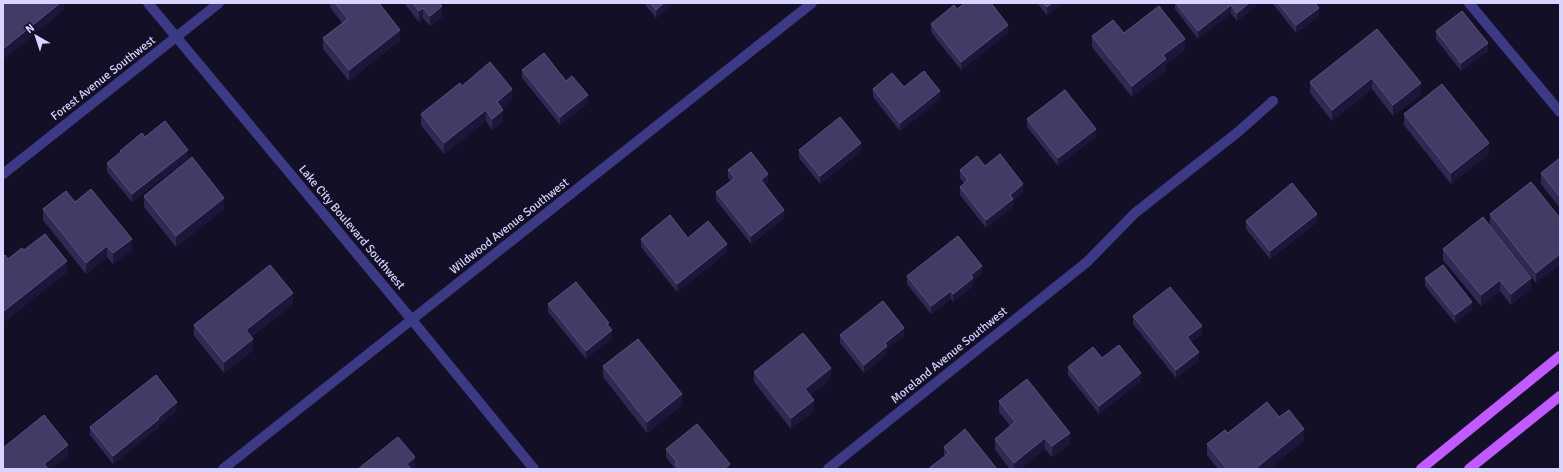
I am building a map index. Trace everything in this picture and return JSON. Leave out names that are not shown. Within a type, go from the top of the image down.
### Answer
[{"type":"main road","points":[[1421,469],[1560,356]]},
{"type":"main road","points":[[1469,469],[1560,396]]},
{"type":"street","name":"Lake City Boulevard Southwest","points":[[148,3],[534,469]]},
{"type":"street","name":"Forest Avenue Southwest","points":[[3,174],[219,3]]},
{"type":"street","name":"Wildwood Avenue Southwest","points":[[223,469],[812,3]]},
{"type":"street","points":[[1469,3],[1560,112]]},
{"type":"street","name":"Moreland Avenue Southwest","points":[[828,469],[1087,262],[1135,214],[1238,132],[1273,101]]},
{"type":"building","points":[[3,3],[60,3],[3,49]]},
{"type":"building","points":[[335,3],[379,3],[400,30],[349,70],[323,38],[348,19]]},
{"type":"building","points":[[413,3],[439,3],[442,6],[430,16],[423,8],[419,11]]},
{"type":"building","points":[[651,3],[664,3],[656,10]]},
{"type":"building","points":[[965,3],[991,3],[1008,25],[961,62],[931,24],[954,5],[957,9]]},
{"type":"building","points":[[1043,3],[1052,3],[1047,7]]},
{"type":"building","points":[[1176,3],[1249,3],[1237,13],[1231,5],[1198,31]]},
{"type":"building","points":[[1278,3],[1315,3],[1319,8],[1296,25]]},
{"type":"building","points":[[1159,6],[1185,39],[1163,55],[1166,59],[1132,86],[1092,36],[1113,20],[1124,33]]},
{"type":"building","points":[[1462,11],[1488,43],[1461,63],[1436,31]]},
{"type":"building","points":[[1377,29],[1421,83],[1393,105],[1372,78],[1332,110],[1310,82]]},
{"type":"building","points":[[544,53],[566,81],[572,76],[588,95],[560,117],[522,70]]},
{"type":"building","points":[[490,62],[512,89],[497,102],[503,110],[492,119],[486,110],[444,143],[421,114],[460,83],[462,86]]},
{"type":"building","points":[[924,71],[940,91],[900,123],[873,89],[892,73],[904,87]]},
{"type":"building","points":[[1442,84],[1489,143],[1451,173],[1404,114]]},
{"type":"building","points":[[1065,90],[1096,129],[1058,158],[1027,119]]},
{"type":"building","points":[[840,117],[861,143],[820,176],[799,150]]},
{"type":"building","points":[[165,121],[188,150],[132,194],[107,163],[142,133],[145,137]]},
{"type":"building","points":[[751,152],[768,174],[761,180],[784,210],[751,236],[716,192],[735,178],[728,170]]},
{"type":"building","points":[[1000,154],[1023,184],[1010,195],[1013,199],[986,220],[960,187],[968,180],[960,170],[977,156],[985,166]]},
{"type":"building","points":[[192,157],[224,198],[176,236],[144,196]]},
{"type":"building","points":[[1560,158],[1560,197],[1541,173]]},
{"type":"building","points":[[1531,182],[1560,218],[1560,254],[1536,273],[1490,214]]},
{"type":"building","points":[[1292,183],[1317,214],[1270,251],[1246,221]]},
{"type":"building","points":[[91,189],[132,239],[113,253],[107,246],[86,263],[43,209],[66,191],[75,202]]},
{"type":"building","points":[[670,215],[688,238],[708,221],[727,244],[677,284],[641,239]]},
{"type":"building","points":[[1483,217],[1531,278],[1511,294],[1500,280],[1481,295],[1443,249]]},
{"type":"building","points":[[45,234],[67,261],[4,311],[3,257],[5,255],[8,259],[22,248],[24,250]]},
{"type":"building","points":[[958,236],[982,266],[971,275],[973,278],[953,294],[951,291],[931,306],[907,276]]},
{"type":"building","points":[[270,265],[293,293],[246,330],[253,339],[224,362],[194,325]]},
{"type":"building","points":[[1443,265],[1472,302],[1455,315],[1425,278]]},
{"type":"building","points":[[576,282],[609,323],[607,324],[612,330],[586,351],[548,304]]},
{"type":"building","points":[[1170,287],[1202,326],[1187,337],[1199,352],[1176,370],[1133,316]]},
{"type":"building","points":[[883,301],[904,328],[885,343],[887,346],[864,365],[840,335]]},
{"type":"building","points":[[803,333],[831,368],[805,389],[814,400],[791,418],[754,372]]},
{"type":"building","points":[[638,339],[682,394],[647,422],[603,366]]},
{"type":"building","points":[[1119,345],[1141,373],[1099,406],[1068,367],[1093,347],[1102,358]]},
{"type":"building","points":[[156,375],[177,402],[158,418],[159,419],[113,456],[90,427]]},
{"type":"building","points":[[1027,379],[1070,433],[1052,446],[1045,438],[1014,463],[995,439],[1015,422],[999,401]]},
{"type":"building","points":[[1267,402],[1279,417],[1289,410],[1304,429],[1255,469],[1227,469],[1207,444],[1225,430],[1228,433]]},
{"type":"building","points":[[44,415],[68,445],[44,464],[48,469],[5,469],[3,466],[3,448]]},
{"type":"building","points":[[697,424],[730,464],[724,469],[679,469],[675,464],[677,462],[666,449]]},
{"type":"building","points":[[965,429],[997,469],[928,469],[949,453],[944,447]]},
{"type":"building","points":[[398,437],[415,457],[407,464],[411,469],[358,469]]}]
